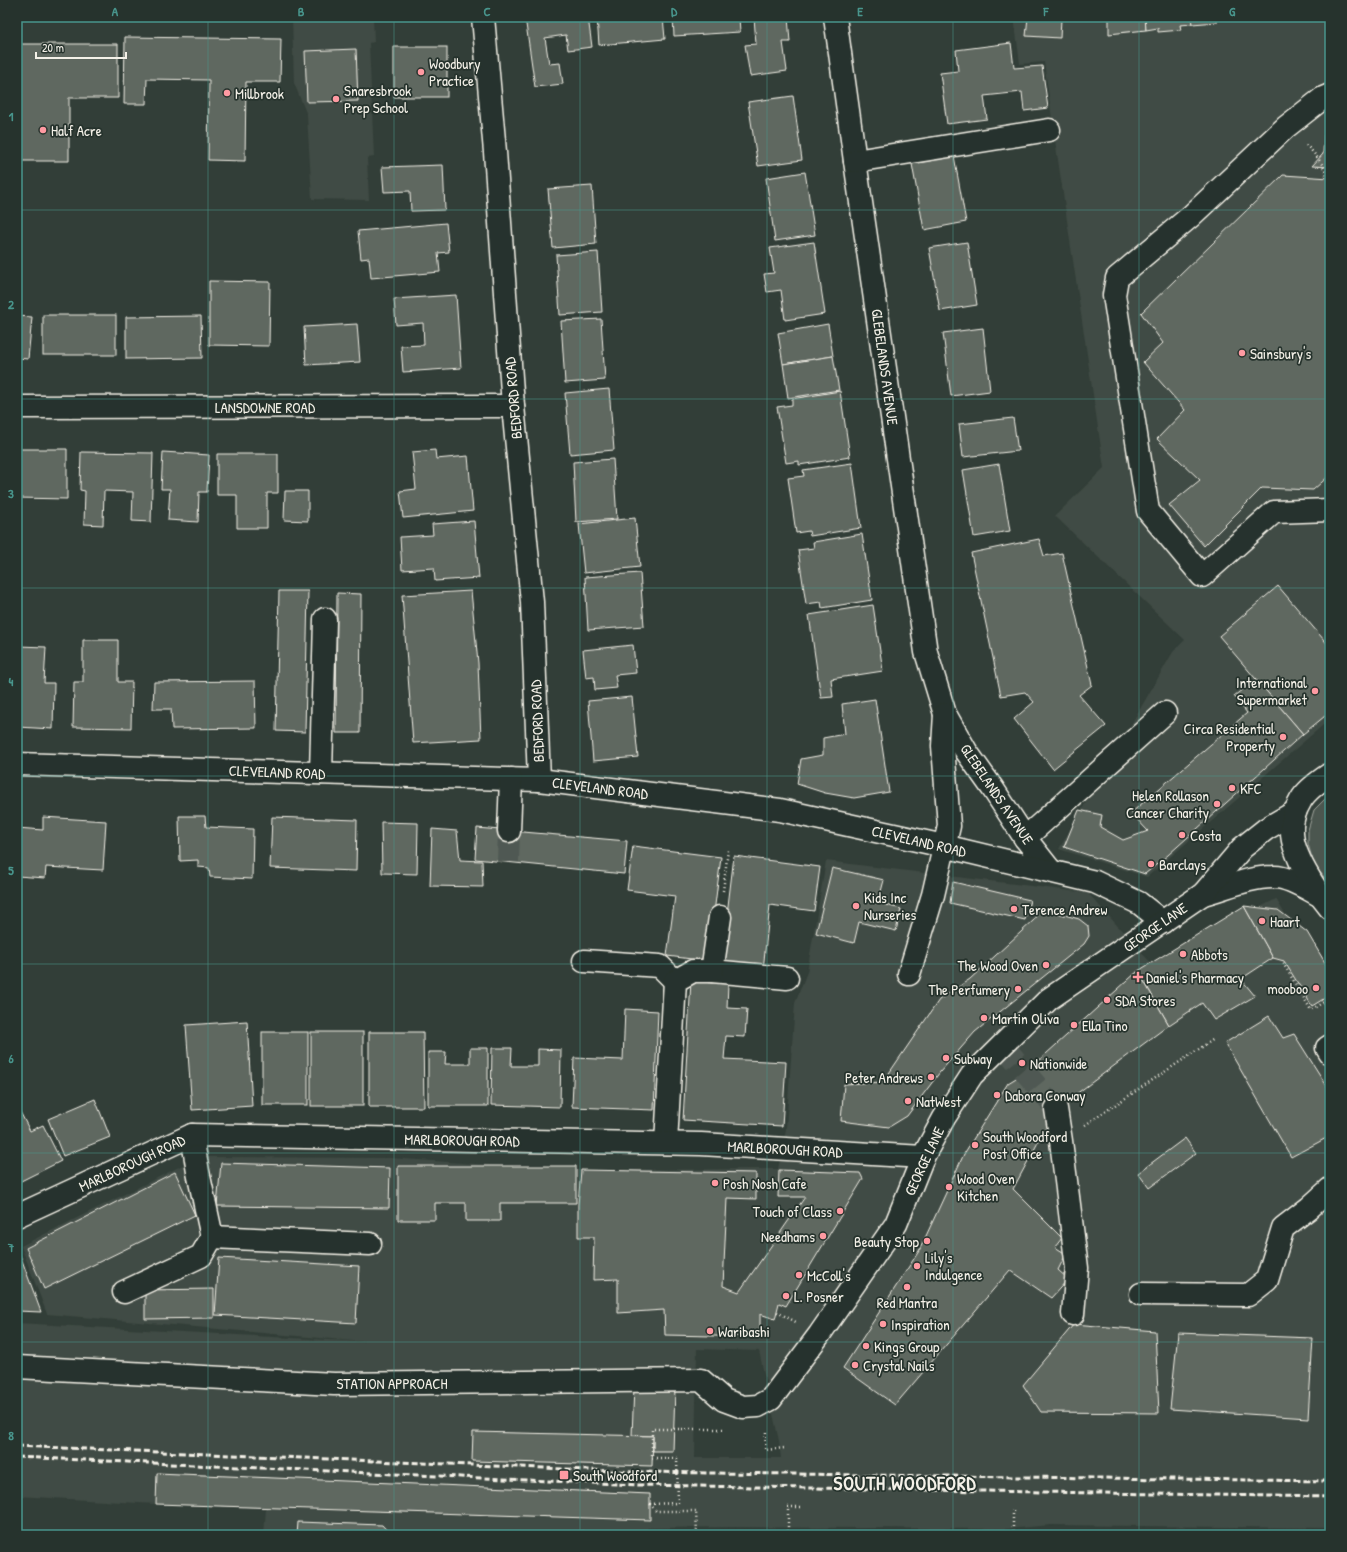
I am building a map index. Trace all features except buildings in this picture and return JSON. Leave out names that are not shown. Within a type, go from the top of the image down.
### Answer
[{"type":"street","name":"BEDFORD ROAD","points":[[484,17],[513,406],[532,602],[539,780]]},
{"type":"street","name":"GLEBELANDS AVENUE","points":[[835,17],[926,652],[945,714],[966,751],[1025,838],[1051,872]]},
{"type":"street","points":[[1330,95],[1323,98],[1286,127],[1192,216],[1117,278],[1114,296],[1148,511],[1202,576],[1274,512],[1330,510]]},
{"type":"street","points":[[855,161],[1050,130]]},
{"type":"street","name":"LANSDOWNE ROAD","points":[[17,407],[513,406]]},
{"type":"street","points":[[321,773],[325,619]]},
{"type":"street","points":[[1025,838],[1165,713]]},
{"type":"street","name":"GLEBELANDS AVENUE","points":[[909,974],[933,895],[949,826],[943,746],[945,714]]},
{"type":"street","name":"CLEVELAND ROAD","points":[[17,764],[539,780],[780,810],[944,846],[1095,882],[1139,902],[1163,922]]},
{"type":"street","points":[[1324,901],[1296,851],[1292,833],[1295,812],[1301,799],[1330,774]]},
{"type":"street","points":[[509,831],[511,779]]},
{"type":"street","name":"GEORGE LANE","points":[[758,1406],[771,1399],[794,1371],[896,1224],[923,1157],[944,1118],[972,1075],[1049,999],[1203,894],[1242,848],[1266,829],[1295,812]]},
{"type":"street","name":"GEORGE LANE","points":[[1203,894],[1252,880],[1274,876],[1296,883],[1324,901]]},
{"type":"street","points":[[712,971],[720,917]]},
{"type":"street","points":[[584,961],[660,966],[675,981],[666,1143]]},
{"type":"street","points":[[675,981],[693,971],[712,971],[787,978]]},
{"type":"street","points":[[1330,1046],[1327,1048],[1330,1052]]},
{"type":"street","points":[[1056,1109],[1077,1268],[1073,1314]]},
{"type":"street","points":[[124,1292],[201,1256],[212,1237],[198,1172],[192,1135]]},
{"type":"street","name":"MARLBOROUGH ROAD","points":[[17,1216],[192,1135],[666,1143],[923,1157]]},
{"type":"street","points":[[1140,1294],[1248,1295],[1268,1280],[1283,1228],[1309,1208],[1330,1189]]},
{"type":"street","points":[[212,1237],[370,1244]]},
{"type":"street","name":"STATION APPROACH","points":[[17,1367],[334,1384],[701,1380],[724,1400],[743,1406],[758,1406]]},
{"type":"path","points":[[1304,143],[1328,172],[1326,178]]},
{"type":"path","points":[[720,917],[728,850]]},
{"type":"path","points":[[1283,963],[1311,1010],[1330,998]]},
{"type":"path","points":[[1061,1141],[1214,1039]]},
{"type":"path","points":[[697,1534],[696,1511],[656,1511],[650,1504],[678,1503],[677,1458],[652,1458],[652,1429],[702,1428],[725,1430]]},
{"type":"path","points":[[761,1430],[766,1429],[765,1450],[785,1448]]},
{"type":"path","points":[[788,1535],[788,1507],[803,1507]]},
{"type":"path","points":[[1012,1510],[1013,1535]]},
{"type":"shaded area","name":"Snaresbrook Prep School","points":[[292,17],[373,17],[374,42],[369,43],[374,157],[367,158],[369,200],[312,199],[307,115],[294,83]]},
{"type":"shaded area","points":[[1014,17],[1330,17],[1330,719],[1147,877],[1059,849],[1173,652],[1185,640],[1055,516],[1104,468],[1044,62],[1020,64]]},
{"type":"shaded area","points":[[1327,797],[1330,797],[1330,884],[1314,865],[1308,844],[1308,830],[1314,810]]},
{"type":"shaded area","points":[[826,861],[1088,893],[1151,963],[1276,899],[1330,989],[1330,1528],[1051,1525],[1005,1529],[731,1527],[647,1528],[656,1535],[264,1535],[266,1508],[156,1504],[17,1496],[17,1323],[365,1342],[47,1314],[21,1246],[199,1157],[390,1158],[563,1170],[778,1169],[786,1129],[795,1003],[807,972]],"holes":[[[697,1349],[759,1351],[779,1441],[781,1458],[695,1458]]]},
{"type":"tunnel","points":[[508,862],[509,831]]},
{"type":"tunnel","points":[[1002,1044],[1056,1109]]},
{"type":"railway","points":[[17,1446],[637,1472],[1330,1481]]},
{"type":"railway","points":[[17,1457],[638,1485],[1330,1497]]},
{"type":"place","name":"Woodbury Practice","points":[[421,72]]},
{"type":"place","name":"Millbrook","points":[[227,93]]},
{"type":"place","name":"Snaresbrook Prep School","points":[[336,99]]},
{"type":"place","name":"Half Acre","points":[[43,130]]},
{"type":"place","name":"Sainsbury's","points":[[1242,353]]},
{"type":"place","name":"International Supermarket","points":[[1315,691]]},
{"type":"place","name":"Circa Residential Property","points":[[1283,737]]},
{"type":"place","name":"KFC","points":[[1232,788]]},
{"type":"place","name":"Helen Rollason Cancer Charity","points":[[1217,804]]},
{"type":"place","name":"Costa","points":[[1182,835]]},
{"type":"place","name":"Barclays","points":[[1151,864]]},
{"type":"place","name":"Kids Inc Nurseries","points":[[856,906]]},
{"type":"place","name":"Terence Andrew","points":[[1014,909]]},
{"type":"place","name":"Haart","points":[[1262,921]]},
{"type":"place","name":"Abbots","points":[[1183,954]]},
{"type":"place","name":"The Wood Oven","points":[[1046,965]]},
{"type":"place","name":"Daniel's Pharmacy","points":[[1138,977]]},
{"type":"place","name":"mooboo","points":[[1316,988]]},
{"type":"place","name":"The Perfumery","points":[[1018,989]]},
{"type":"place","name":"SDA Stores","points":[[1107,1000]]},
{"type":"place","name":"Martin Oliva","points":[[984,1018]]},
{"type":"place","name":"Ella Tino","points":[[1074,1025]]},
{"type":"place","name":"Subway","points":[[946,1058]]},
{"type":"place","name":"Nationwide","points":[[1022,1063]]},
{"type":"place","name":"Peter Andrews","points":[[931,1077]]},
{"type":"place","name":"Dabora Conway","points":[[997,1095]]},
{"type":"place","name":"NatWest","points":[[908,1101]]},
{"type":"place","name":"South Woodford Post Office","points":[[975,1145]]},
{"type":"place","name":"Posh Nosh Cafe","points":[[715,1183]]},
{"type":"place","name":"Wood Oven Kitchen","points":[[949,1187]]},
{"type":"place","name":"Touch of Class","points":[[840,1211]]},
{"type":"place","name":"Needhams","points":[[823,1236]]},
{"type":"place","name":"Beauty Stop","points":[[927,1241]]},
{"type":"place","name":"Lily's Indulgence","points":[[917,1266]]},
{"type":"place","name":"McColl's","points":[[799,1275]]},
{"type":"place","name":"Red Mantra","points":[[907,1287]]},
{"type":"place","name":"L. Posner","points":[[786,1296]]},
{"type":"place","name":"Inspiration","points":[[883,1324]]},
{"type":"place","name":"Waribashi","points":[[710,1331]]},
{"type":"place","name":"Kings Group","points":[[866,1346]]},
{"type":"place","name":"Crystal Nails","points":[[855,1365]]},
{"type":"place","name":"South Woodford","points":[[564,1475]]},
{"type":"district","name":"SOUTH WOODFORD","points":[[905,1483]]}]
